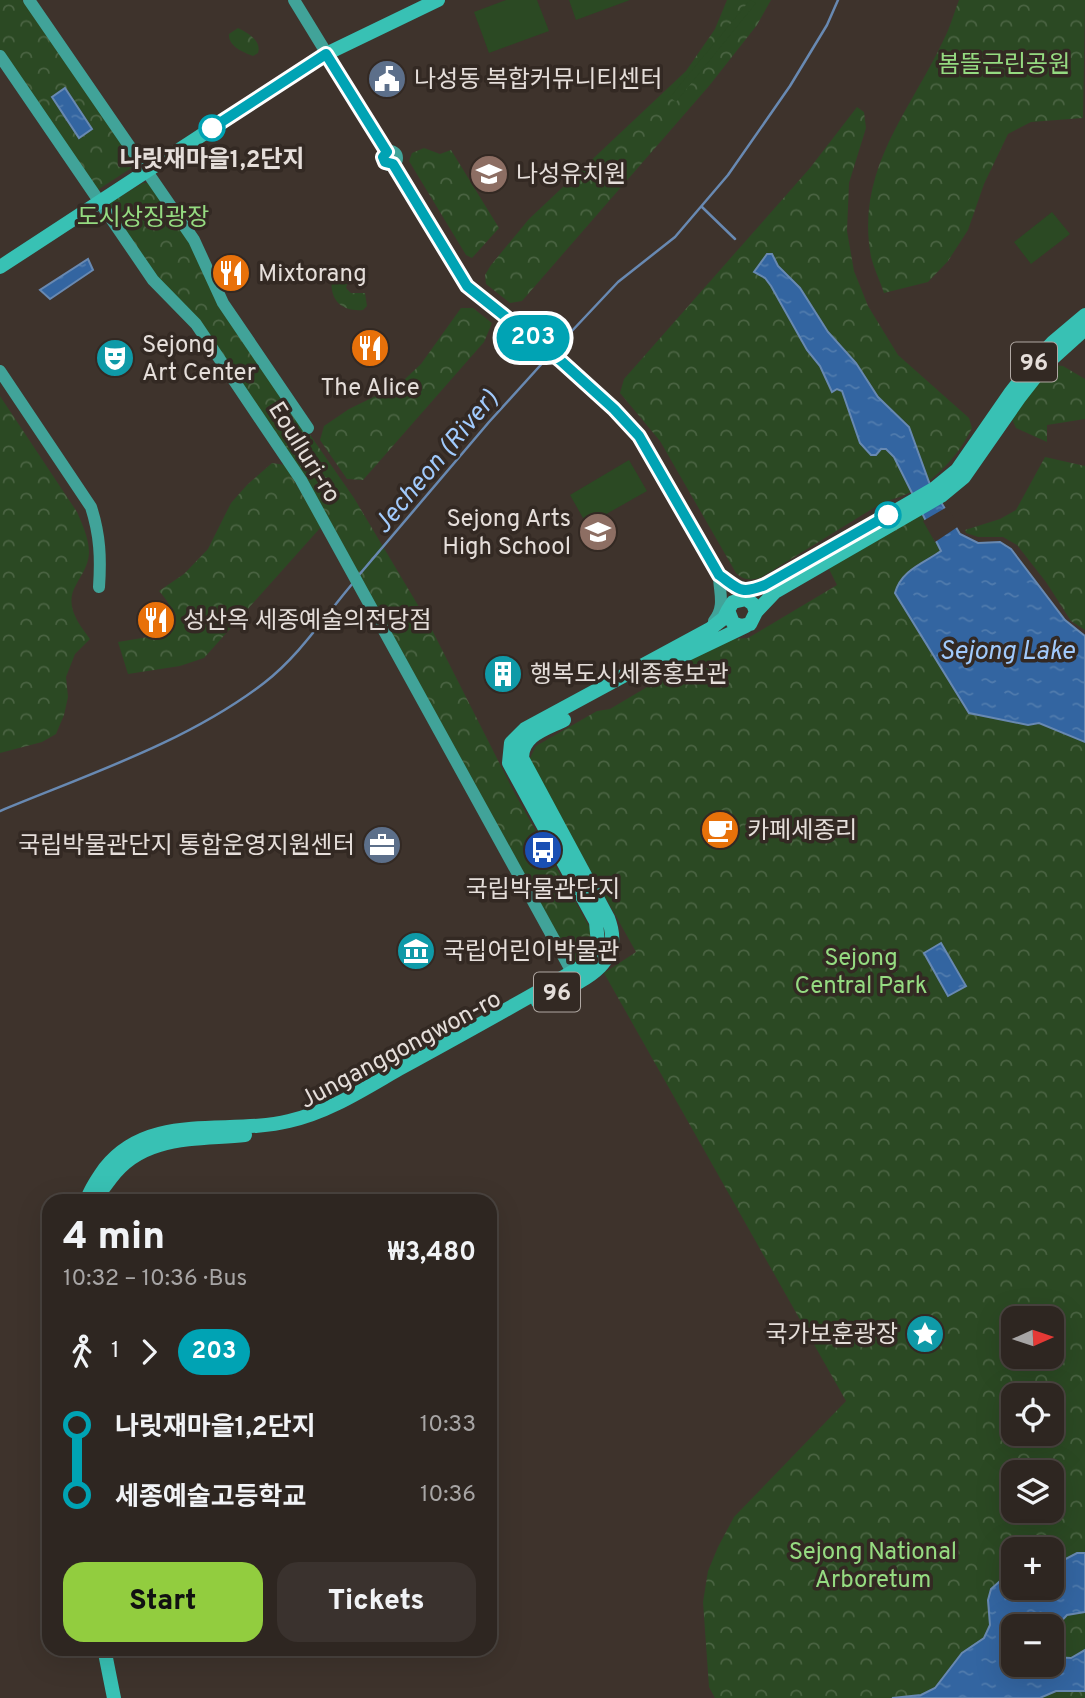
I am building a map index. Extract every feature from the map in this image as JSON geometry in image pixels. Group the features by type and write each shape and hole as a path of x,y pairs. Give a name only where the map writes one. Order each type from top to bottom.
{"main road":[{"path":"0,267 326,54 438,0"},
{"name":"96","path":"729,609 733,602 745,599 781,580 806,563 964,477 997,421 1011,391 1052,342 1085,314"},
{"name":"96","path":"997,421 1044,366 1085,329"},
{"name":"96","path":"742,626 753,621 756,612 775,592 911,507"},
{"path":"745,599 753,604 756,612"},
{"path":"729,609 730,619 742,626"},
{"name":"Junganggongwon-ro","path":"128,1153 150,1135 173,1130 282,1123 314,1115 459,1037 589,962 598,944 596,922 509,763 511,743 524,729 717,625 729,609"},
{"name":"Junganggongwon-ro","path":"128,1153 172,1141 295,1129 316,1123 602,967 611,950 612,929 526,769 522,749 531,737 666,663 671,657 717,633 742,626"},
{"name":"96","path":"90,1194 99,1177 128,1153"},
{"name":"96","path":"101,1194 128,1153"},
{"path":"96,1656 104,1698"},
{"path":"106,1656 114,1698"}],"street":[{"name":"Eoulluri-ro","path":"29,0 194,240 223,303 308,428"},
{"path":"294,0 387,152 384,160 386,164 393,164 467,286 542,345 614,409 639,436 721,580 729,609"},
{"name":"Eoulluri-ro","path":"0,56 153,280 196,324 293,469 399,654 572,972"},
{"path":"0,371 91,507 99,530 102,556 99,587"},
{"path":"721,580 742,591 750,591 806,563"},
{"path":"721,580 745,599"},
{"path":"705,630 721,611 721,580"}],"green space":[{"name":"도시상징광장","path":"0,0 22,0 136,165 96,191 0,51"},
{"path":"506,0 537,0 549,31 489,53 474,12"},
{"path":"569,0 630,0 576,20"},
{"path":"727,0 771,0 757,25 709,86 522,301 510,303 486,284 485,275 491,265 529,219 686,71 715,29"},
{"path":"750,0 756,3 676,102 670,97"},
{"name":"봄뜰근린공원","path":"959,0 1085,0 1083,118 1031,122 1008,134 984,184 968,230 948,261 928,282 884,293 871,257 868,226 878,169 888,143 945,36"},
{"path":"238,28 256,41 258,53 253,56 231,42 229,34"},
{"path":"857,107 864,112 866,128 849,183 847,231 854,271 868,306 898,355 969,418 972,428 957,453 925,484 885,501 760,578 745,579 736,573 660,441 620,393 624,379 810,168"},
{"path":"424,148 440,154 451,150 499,228 472,258 466,255 409,161 412,153"},
{"name":"도시상징광장","path":"143,183 150,183 193,247 224,311 354,498 428,622 514,792 590,928 587,949 575,966 285,451 157,280 111,209 110,203"},
{"path":"1052,212 1070,234 1031,264 1014,242"},
{"path":"341,274 348,281 346,288 351,293 365,293 367,306 363,310 343,307 335,299 332,279"},
{"path":"461,308 473,308 492,323 484,342 363,480 347,479 320,440 324,426 349,409 405,379 421,364"},
{"path":"1053,365 1063,366 1085,379 1085,419 1047,425 1047,442 1016,428 1011,417"},
{"path":"0,396 77,512 84,529 89,548 88,560 71,600 74,614 90,639 75,654 66,677 68,697 56,734 42,742 0,753"},
{"path":"1045,457 1085,466 1085,630 1071,621 1046,582 1017,545 1003,537 978,537 966,533 965,530 1000,519 1016,510"},
{"path":"629,460 647,491 587,525 570,495"},
{"path":"272,463 285,465 321,527 204,658 180,666 128,674 118,642 166,634 173,617 167,601 159,591 184,574 208,549 231,503"},
{"name":"Sejong Central Park","path":"922,515 942,551 915,566 895,593 968,713 1028,725 1039,723 1085,742 1085,1698 715,1698 709,1687 703,1602 708,1571 718,1547 734,1517 846,1401 604,973 636,952 529,760 536,746 597,711 610,709 669,674 677,664 733,639 748,638 837,585 828,567"}],"water":[{"path":"65,88 92,129 79,138 52,97"},
{"name":"Sejong Lake","path":"767,254 772,254 778,266 800,288 828,332 856,363 878,397 909,427 929,482 960,534 978,543 1000,542 1011,549 1065,620 1085,636 1085,742 1039,723 1028,725 969,713 895,593 902,578 941,551 894,457 886,449 871,455 860,443 842,391 837,389 832,392 820,366 807,350 771,286 765,278 754,272"},
{"path":"88,259 93,270 50,299 40,290"},
{"path":"941,943 966,986 948,996 924,953"},
{"path":"1077,1553 1085,1553 1085,1612 1067,1615 1064,1618 1064,1614 1001,1614 1001,1677 1064,1677 1064,1658 1071,1658 1085,1650 1085,1691 1056,1691 1040,1698 892,1698 921,1695 935,1688 962,1653 984,1638 990,1625 988,1600 991,1589 1001,1580 1001,1600 1064,1600 1064,1560"}],"pier":[{"path":"947,507 959,526 935,542 923,521"}],"waterway":[{"name":"Jecheon (River)","path":"554,350 618,282 675,237 728,175 790,86 827,25 838,0"},
{"path":"702,207 735,239"},
{"name":"Jecheon (River)","path":"359,575 547,358"},
{"name":"Jecheon (River)","path":"0,811 170,740 234,704 264,683 289,660 353,583"}],"bus line":[{"name":"203","path":"212,128 326,54 387,152 383,157 385,162 388,165 393,164 467,286 561,361 614,409 639,436 719,575 736,588 750,591 765,585 888,515"}],"place":[{"name":"나성동 복합커뮤니티센터","path":"387,79"},
{"name":"나릿재마을1,2단지","path":"212,128"},
{"name":"나성유치원","path":"489,174"},
{"name":"Mixtorang","path":"231,273"},
{"name":"The Alice","path":"370,348"},
{"name":"Sejong Art Center","path":"115,358"},
{"name":"Sejong Arts High School","path":"598,532"},
{"name":"성산옥 세종예술의전당점","path":"156,620"},
{"name":"행복도시세종홍보관","path":"503,674"},
{"name":"카페세종리","path":"720,830"},
{"name":"국립박물관단지 통합운영지원센터","path":"382,845"},
{"name":"국립박물관단지","path":"543,850"},
{"name":"국립어린이박물관","path":"416,951"},
{"name":"국가보훈광장","path":"925,1334"}],"park label":[{"name":"Sejong National Arboretum","path":"873,1565"}]}
